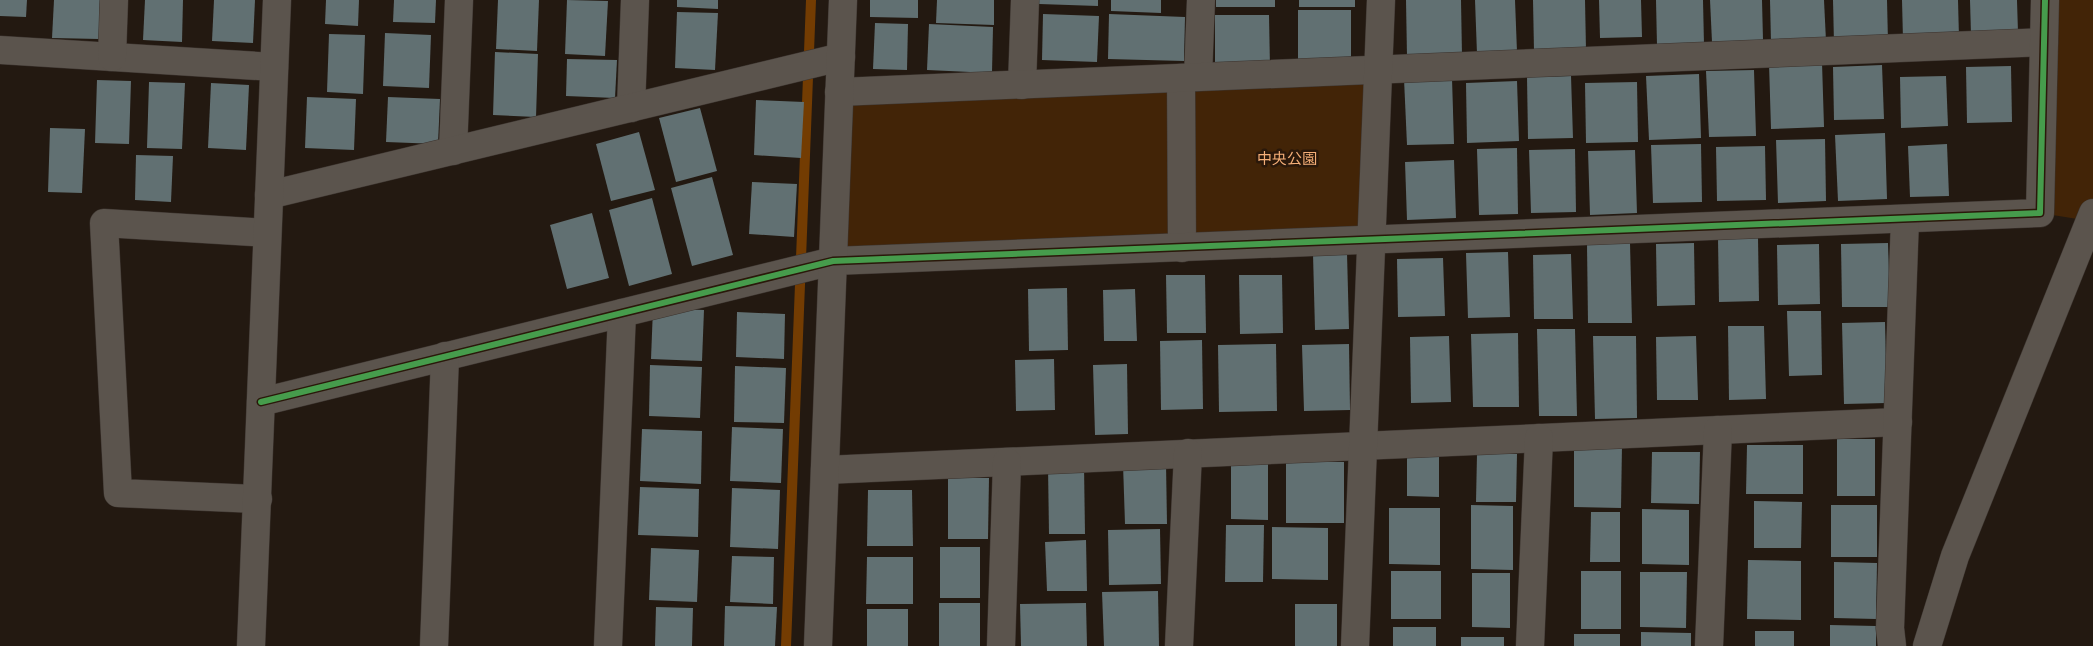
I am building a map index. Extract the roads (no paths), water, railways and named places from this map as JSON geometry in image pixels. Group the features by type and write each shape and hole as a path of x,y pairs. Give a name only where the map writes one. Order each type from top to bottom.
{"street":[{"path":"112,57 114,0"},
{"path":"252,646 277,0"},
{"path":"453,151 459,0"},
{"path":"631,108 635,0"},
{"path":"818,646 843,0"},
{"path":"1022,84 1025,0"},
{"path":"1182,248 1190,78 1201,0"},
{"path":"1355,646 1381,0"},
{"path":"261,402 833,261 2040,213 2045,0"},
{"path":"839,92 2044,42"},
{"path":"0,50 274,67"},
{"path":"269,196 841,57"},
{"path":"1927,646 1955,556 2093,213"},
{"path":"1892,646 1890,628 1906,219"},
{"path":"258,499 118,493 104,223 267,233"},
{"path":"608,646 622,313"},
{"path":"434,646 445,356"},
{"path":"825,470 1898,422"},
{"path":"1709,646 1718,430"},
{"path":"1530,646 1539,438"},
{"path":"1179,646 1188,453"},
{"path":"1001,646 1007,462"}],"waterway":[{"path":"786,646 811,0"}],"park label":[{"name":"中央公園","path":"1287,159"}]}
